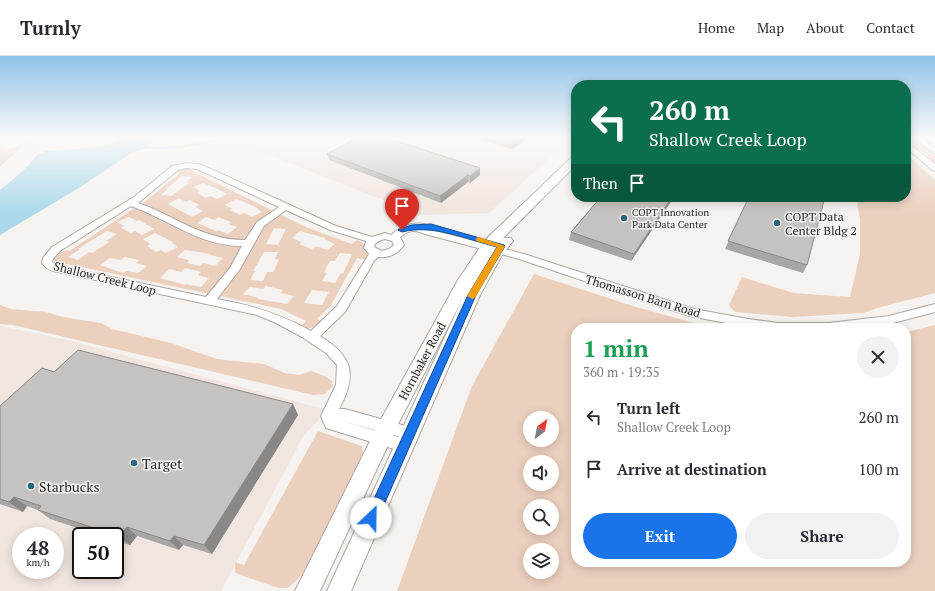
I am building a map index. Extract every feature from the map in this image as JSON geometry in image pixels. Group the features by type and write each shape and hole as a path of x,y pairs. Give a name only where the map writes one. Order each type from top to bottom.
{"main road":[{"name":"Hornbaker Road","path":"307,591 384,433 465,280 571,164"},
{"name":"Hornbaker Road","path":"339,591 406,439 494,247 571,177"}],"street":[{"name":"Shallow Creek Loop","path":"406,439 384,433 334,426 329,422 328,416 343,387 343,365 329,347 312,337 261,312 58,269 51,267 47,263 48,258 56,249 130,204 170,171 180,166 193,165 333,228 372,240 384,236 393,238 406,228 418,227 428,232 494,247"},
{"path":"130,204 139,206 160,215 178,226 204,237 229,243 248,243"},
{"path":"209,301 235,269 248,243 260,224 285,207"},
{"path":"372,240 369,248 376,253 388,254 396,250 399,244 396,239 393,238"},
{"name":"Thomasson Barn Road","path":"494,247 653,301 693,313 748,323"},
{"path":"312,337 341,309 370,259 376,253"},
{"name":"Thomasson Barn Road","path":"862,323 889,320 935,308"}],"shaded area":[{"path":"289,163 544,163 489,213 421,215"},
{"path":"911,163 916,163 935,180 935,293 877,308 864,313 792,317 735,312 729,305 742,277 793,293 850,297 860,254 860,219 857,202 911,202"},
{"path":"185,167 195,169 192,171 308,228 352,244 357,240 363,243 368,254 365,260 357,258 331,305 317,319 322,322 317,326 307,328 301,326 306,321 281,309 67,264 61,267 54,263 54,260 58,254 63,251 69,251 147,200 180,173 175,172","holes":["182,176 192,177 186,182 189,183 171,196 161,195","203,183 227,194 217,199 210,196 206,198 197,193 200,191 193,187","179,198 186,202 190,200 199,205 196,207 203,211 192,217 168,204","236,199 254,206 262,212 252,217 244,213 240,215 230,210 233,209 225,205","129,217 137,221 139,220 154,229 142,235 135,231 131,233 121,228 124,226 117,222","206,217 215,220 219,217 231,222 228,224 237,227 228,234 218,230 216,231 197,223","274,228 286,229 278,245 266,244","107,231 117,234 106,241 109,242 92,253 89,252 78,260 68,257","300,231 325,238 324,239 335,244 327,250 316,246 312,249 299,244 302,242 292,238","155,233 173,242 172,243 178,247 166,253 160,250 156,252 147,246 150,244 143,239","185,250 211,254 210,255 223,258 215,266 203,263 200,266 187,263 189,260 177,257","264,252 278,252 275,259 279,260 273,272 267,272 263,281 250,280 255,271 253,271","340,253 352,254 343,274 341,273 335,283 322,281 327,273 324,272 330,261 335,261","125,257 139,260 136,263 147,266 138,273 126,271 123,273 100,265 110,258 121,260","185,268 201,272 198,275 209,278 201,287 185,285 160,278 169,269 181,272","266,286 283,290 281,293 294,296 287,304 258,299 259,298 243,294 250,287 263,289","312,290 329,292 322,305 304,303"]},
{"path":"534,274 636,307 694,323 571,323 571,567 911,567 911,331 935,325 935,591 397,591 472,386"},
{"path":"0,305 11,309 46,312 63,317 101,323 112,329 171,343 217,359 264,364 285,373 299,375 311,371 325,376 332,381 333,386 325,394 313,395 13,325 0,324"},
{"name":"Target","path":"0,326 67,340 328,410 304,435 221,591 0,591"},
{"path":"318,431 362,446 363,457 302,575 288,588 279,588 240,575 235,572 235,562 244,565"}],"water":[{"path":"30,163 116,163 82,186 0,235 0,190 23,171"}],"building":[{"path":"351,163 464,163 480,168 440,196"},
{"name":"COPT Innovation Park Data Center","path":"597,202 669,202 634,254 571,232"},
{"name":"COPT Data Center Bldg 2","path":"747,202 824,202 807,265 728,241"},
{"name":"Target","path":"78,350 293,404 204,545 174,536 170,541 127,527 124,530 124,527 91,527 38,510 41,506 14,497 9,502 0,499 0,406 42,368 54,372"}],"slow traffic":[{"path":"472,296 501,246 479,240"}],"place":[{"name":"COPT Innovation Park Data Center","path":"624,218"},
{"name":"COPT Data Center Bldg 2","path":"777,223"},
{"name":"Target","path":"134,463"},
{"name":"Starbucks","path":"31,486"}],"route":[{"path":"371,518 472,295 501,246 431,227 411,227 402,230"}]}
